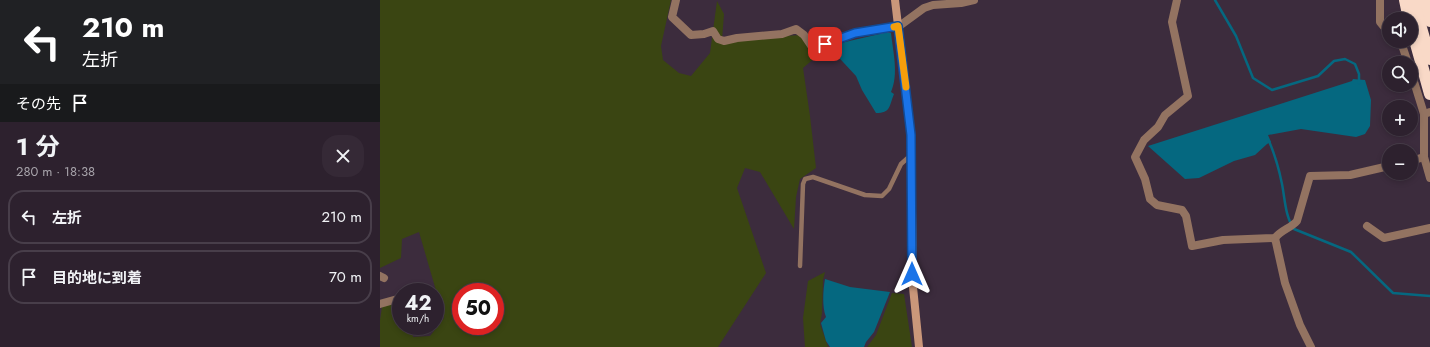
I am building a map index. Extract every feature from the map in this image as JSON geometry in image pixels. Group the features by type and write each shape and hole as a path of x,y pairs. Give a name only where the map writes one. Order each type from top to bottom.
{"highway":[{"path":"1405,0 1408,12"},
{"path":"1413,0 1430,59"},
{"path":"1424,0 1430,21"},
{"path":"1416,48 1430,94"}],"main road":[{"path":"895,0 912,154 912,287 919,347"}],"street":[{"path":"676,0 672,17 691,35 704,34 713,31 718,39 724,41 737,38 782,34 796,29 804,35 812,47 819,49 825,44 855,33 898,26 924,4 933,5 961,3 974,0"},
{"path":"1177,0 1172,22 1188,96 1165,115 1158,127 1144,140 1135,158 1144,179 1150,199 1157,205 1182,210 1186,216 1192,246 1223,240 1275,238 1279,233 1297,221 1310,176 1350,175 1382,168"},
{"path":"1380,0 1380,22 1382,25"},
{"path":"1418,29 1430,28"},
{"path":"1418,90 1427,113 1424,157 1430,178"},
{"path":"1418,159 1424,157"},
{"path":"1367,226 1384,238 1430,228"},
{"path":"1275,238 1285,283 1300,324 1311,347"},
{"path":"380,304 392,301"}],"lane":[{"path":"800,266 803,184 805,179 813,177 865,195 882,196 888,189 901,164 912,154"}],"green space":[{"path":"380,0 671,0 661,46 663,60 679,73 691,76 710,53 717,1 724,14 722,40 801,35 816,57 803,68 816,168 800,179 796,197 794,229 760,172 745,168 737,188 766,273 718,347 380,347 380,320 382,307 392,303 392,335 413,335 413,337 444,335 444,283 434,283 419,232 402,239 401,258 380,268"},
{"path":"825,272 823,280 822,313 820,324 828,347 805,347 803,318 808,281"},
{"path":"892,293 904,294 912,347 867,347 876,335"}],"water":[{"path":"884,33 891,33 895,78 891,92 894,94 889,108 884,112 876,113 862,90 856,76 830,48 845,42"},
{"path":"1353,79 1365,80 1371,100 1370,126 1365,134 1356,137 1301,129 1268,135 1271,142 1255,155 1234,161 1199,178 1185,179 1148,146 1352,81"},
{"path":"825,279 850,287 890,292 874,332 864,347 830,347 826,341 821,323 826,317 823,298"}],"waterway":[{"path":"1215,0 1236,36 1253,78 1272,90 1318,76 1334,61 1345,59 1355,64 1359,74 1359,83"},
{"path":"1269,141 1280,173 1287,213 1294,229 1351,252 1393,293 1430,296"}],"slow traffic":[{"path":"894,27 898,26 906,87"}],"route":[{"path":"825,44 855,33 898,26 911,135 913,181 912,274"}]}
